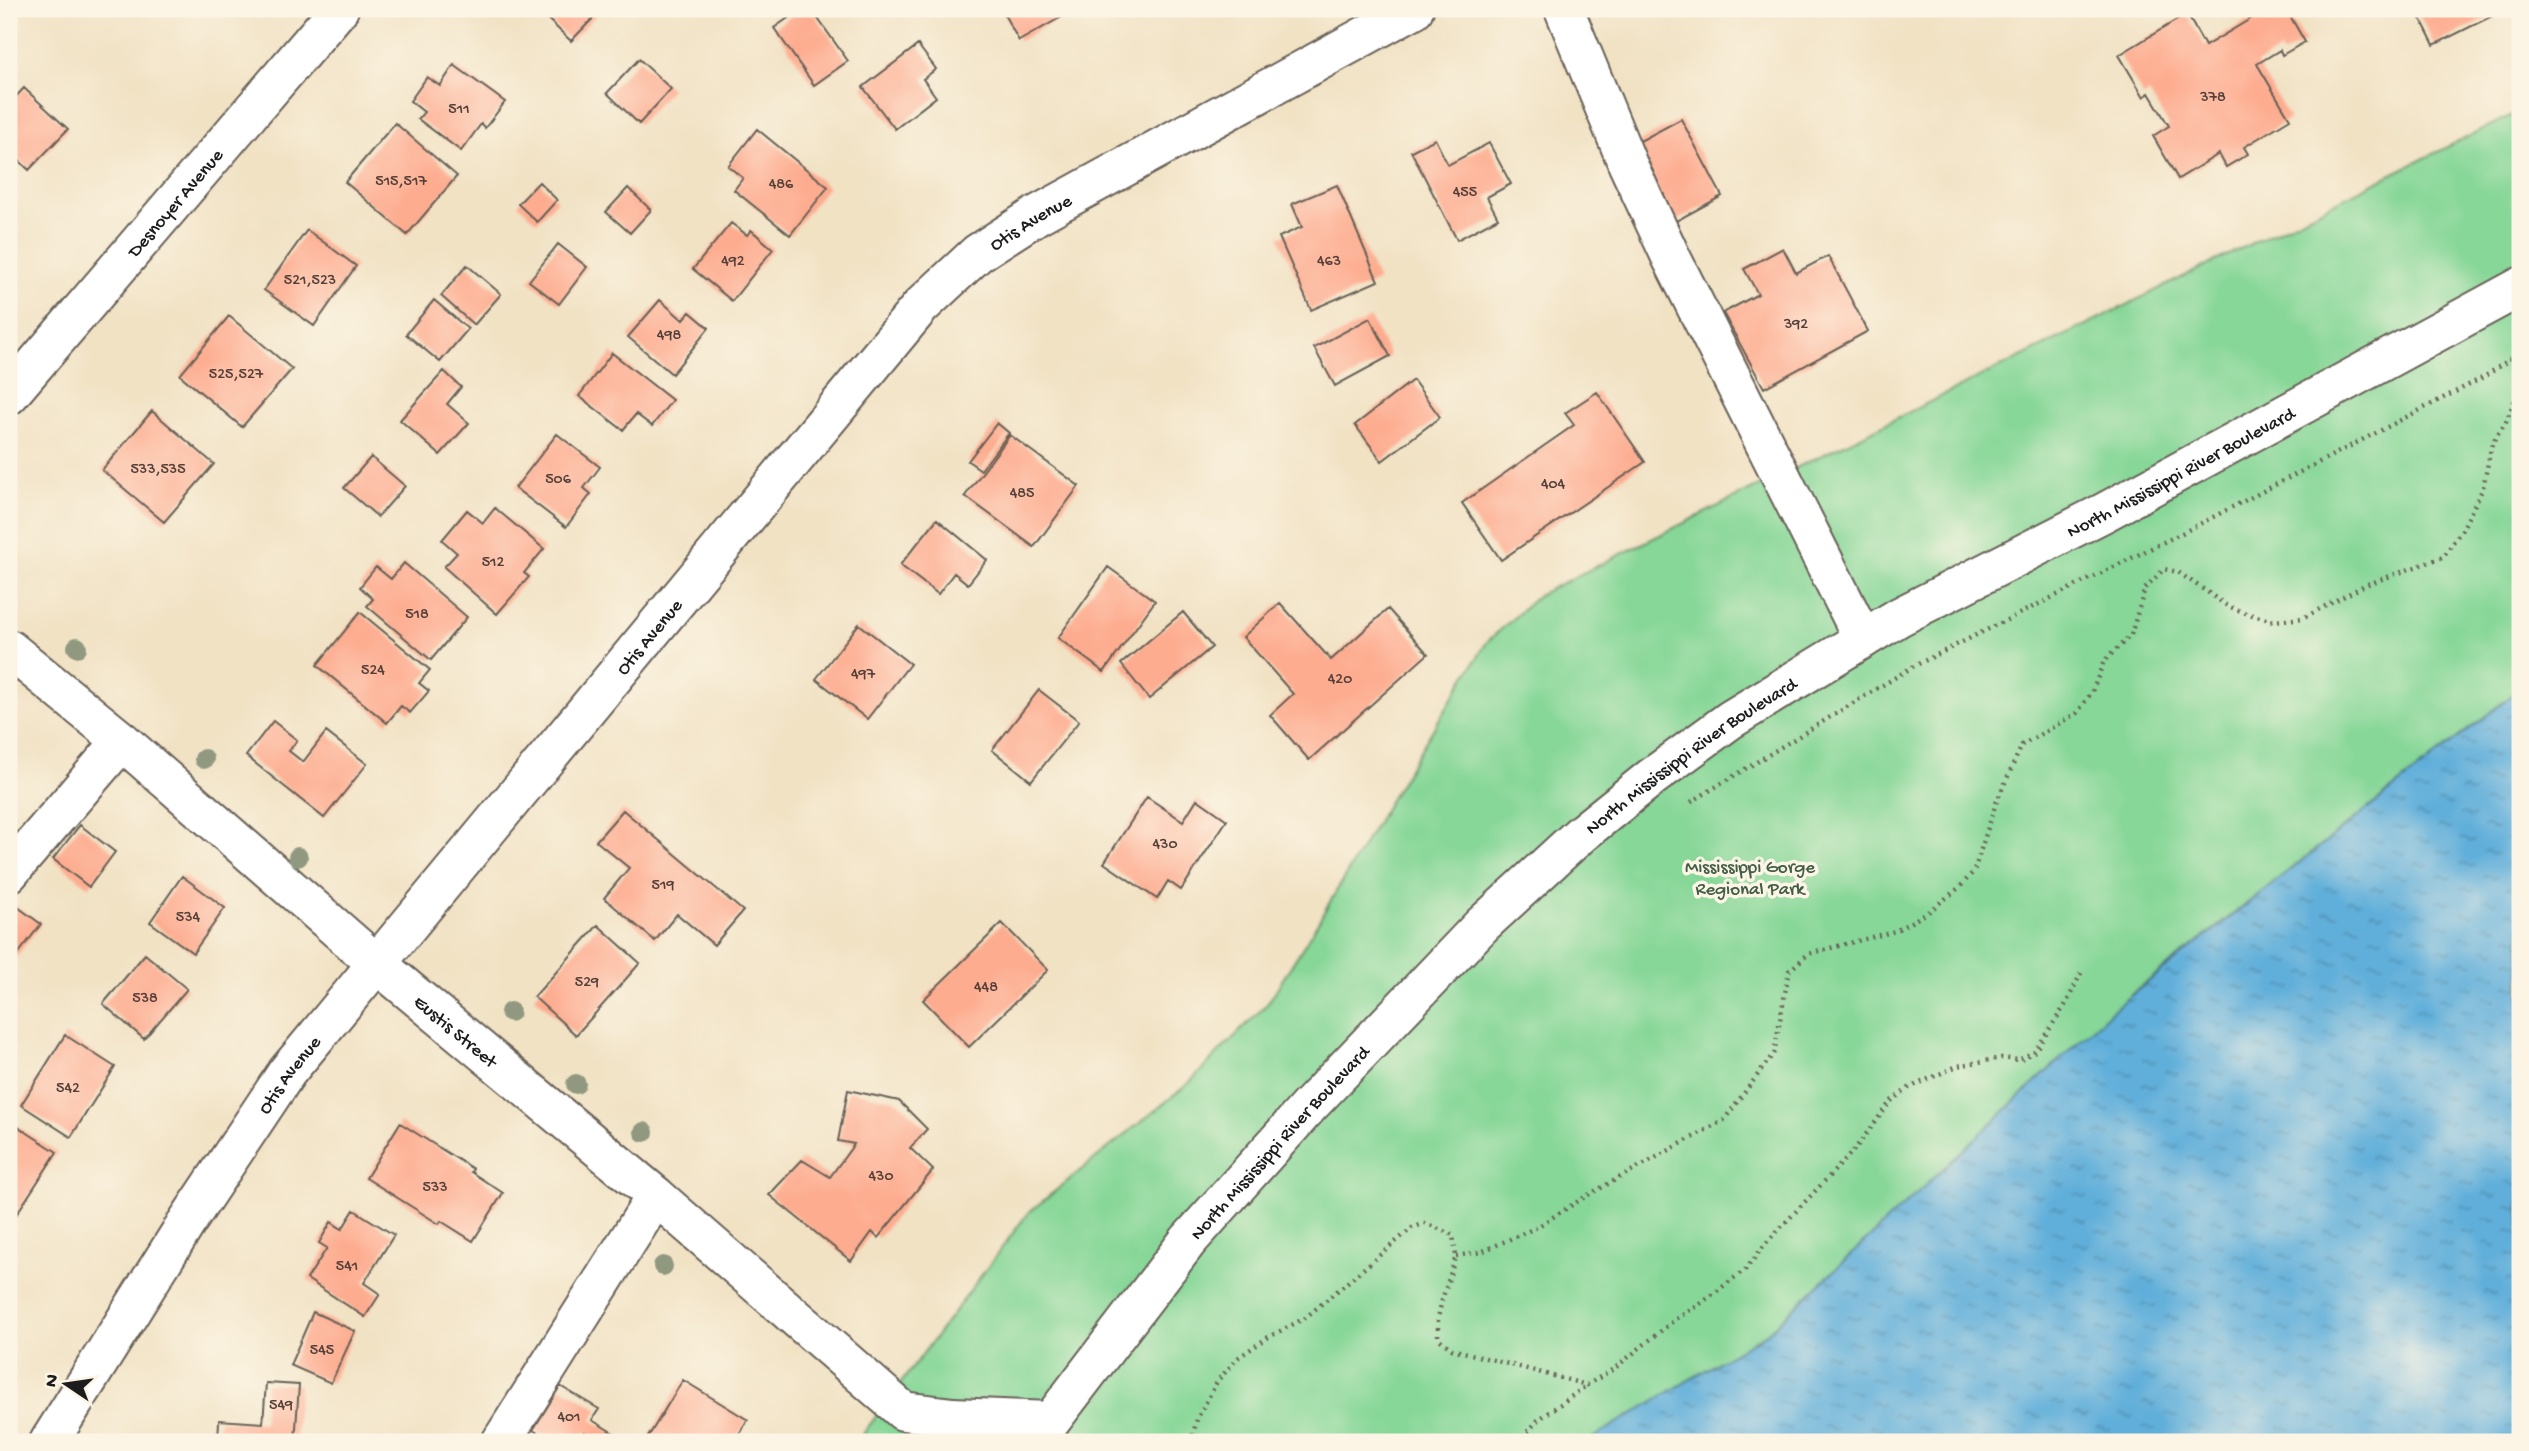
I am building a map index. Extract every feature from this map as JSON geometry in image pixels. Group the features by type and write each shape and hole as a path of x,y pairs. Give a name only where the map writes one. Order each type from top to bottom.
{"street":[{"name":"Desnoyer Avenue","path":"9,395 340,9"},
{"name":"Otis Avenue","path":"49,1442 187,1222 287,1072 930,297 978,253 1037,215 1414,9"},
{"path":"1564,9 1628,165 1671,257 1863,639"},
{"name":"North Mississippi River Boulevard","path":"1042,1432 1188,1241 1309,1105 1482,925 1581,834 1652,777 1730,720 1899,617 2105,512 2520,287"},
{"name":"Eustis Street","path":"9,649 122,741 376,963 656,1196 904,1427 953,1417 1042,1432"},
{"path":"9,873 122,741"},
{"path":"502,1442 656,1196"}],"path":[{"path":"1681,810 1914,666 2232,508 2484,377 2520,352"},
{"path":"1456,1256 1481,1252 1538,1227 1588,1195 1724,1120 1774,1053 1789,971 1808,954 1895,931 1927,913 1960,887 1974,872 1996,803 2022,745 2077,713 2092,692 2104,661 2131,635 2145,588 2164,569 2178,572 2226,605 2274,621 2303,618 2365,585 2443,557 2463,528 2483,488 2492,443 2505,424 2518,392 2520,371"},
{"path":"1518,1442 1538,1420 1615,1368 1677,1318 1746,1269 1855,1149 1891,1101 1900,1094 1957,1066 2001,1058 2019,1060 2035,1051 2066,1004 2083,970"},
{"path":"1191,1442 1197,1419 1218,1380 1240,1357 1267,1338 1305,1318 1412,1228 1425,1223 1453,1235 1456,1256 1438,1318 1437,1338 1452,1349 1587,1385"}],"green space":[{"name":"Mississippi Gorge Regional Park","path":"2520,111 2520,689 2133,993 1767,1333 1586,1442 857,1442 1028,1213 1188,1084 1268,1003 1487,642 1540,594"}],"water":[{"path":"2520,689 2520,1442 1586,1442 1767,1333 2115,1008"}],"building":[{"path":"537,9 602,9 571,41"},
{"path":"801,9 811,9 848,61 814,85 774,28"},
{"path":"1001,9 1070,9 1072,11 1019,41"},
{"path":"2253,9 2286,9 2305,42 2282,55 2280,50 2257,64 2290,119 2244,147 2248,154 2226,167 2219,154 2178,179 2153,136 2169,126 2149,93 2144,97 2119,55 2187,14 2205,46 2257,15"},
{"path":"2416,9 2506,9 2434,45"},
{"path":"918,45 936,69 923,79 936,97 895,129 863,87"},
{"path":"639,59 671,89 639,124 607,93"},
{"path":"454,65 505,102 485,128 481,124 461,151 418,119 424,112 410,101 427,77 440,86"},
{"path":"24,88 68,129 29,170 9,151 9,104"},
{"path":"1681,119 1722,196 1667,226 1625,149"},
{"path":"395,123 457,176 407,235 345,182"},
{"path":"757,129 828,187 790,235 734,190 743,178 728,166"},
{"path":"1435,139 1448,165 1489,143 1511,184 1487,197 1498,218 1457,240 1411,151"},
{"path":"539,182 557,200 537,222 518,204"},
{"path":"1337,185 1378,281 1311,310 1279,237 1302,227 1292,204"},
{"path":"628,188 651,210 630,233 606,212"},
{"path":"731,223 747,235 751,230 773,249 732,301 693,269"},
{"path":"307,230 356,266 314,326 264,290"},
{"path":"558,244 587,267 559,304 529,281"},
{"path":"1783,248 1796,273 1828,256 1868,331 1764,388 1723,313 1758,294 1744,269"},
{"path":"467,265 501,294 474,325 441,296"},
{"path":"434,300 468,329 440,362 406,334"},
{"path":"660,300 683,320 690,312 709,328 672,374 628,337"},
{"path":"229,316 292,369 242,427 180,375"},
{"path":"1370,318 1390,356 1335,386 1314,348"},
{"path":"612,353 672,400 652,426 636,414 623,430 579,396"},
{"path":"444,371 461,387 447,404 469,423 440,455 400,420"},
{"path":"1413,380 1440,417 1382,461 1355,425"},
{"path":"1597,392 1645,462 1501,560 1462,503 1574,425 1565,413"},
{"path":"152,411 214,464 164,522 102,470"},
{"path":"997,423 1009,433 981,470 968,461"},
{"path":"557,434 600,467 584,488 591,494 566,527 515,488"},
{"path":"1010,435 1079,486 1034,547 965,496"},
{"path":"371,457 405,486 378,517 344,488"},
{"path":"495,508 544,549 524,573 529,577 497,614 444,567 457,553 442,540 467,510 483,523"},
{"path":"937,519 987,560 968,584 954,573 938,594 900,565"},
{"path":"404,563 467,617 431,660 367,606 373,599 360,587 376,567 391,579"},
{"path":"1108,567 1155,601 1104,672 1058,638"},
{"path":"1280,603 1331,660 1388,609 1428,654 1309,760 1270,715 1293,694 1243,637"},
{"path":"360,612 430,670 419,683 429,691 410,713 401,706 387,723 317,665"},
{"path":"1183,612 1212,647 1149,699 1121,664"},
{"path":"859,624 910,664 867,719 816,679"},
{"path":"1039,690 1079,721 1031,781 992,750"},
{"path":"273,721 297,740 289,751 303,762 326,732 367,764 324,818 246,756"},
{"path":"1147,797 1183,821 1197,799 1227,820 1181,890 1168,881 1157,899 1104,863"},
{"path":"623,810 743,911 714,945 677,914 655,941 604,898 629,868 596,841"},
{"path":"80,825 115,852 89,887 53,859"},
{"path":"182,876 225,908 193,953 150,922"},
{"path":"11,902 41,924 12,962 9,959"},
{"path":"1002,923 1048,970 969,1047 923,1000"},
{"path":"598,925 640,963 576,1035 534,997"},
{"path":"145,954 187,989 144,1039 103,1004"},
{"path":"65,1035 115,1067 71,1137 21,1105"},
{"path":"848,1090 899,1101 927,1129 910,1148 933,1170 878,1238 872,1232 851,1261 769,1195 802,1160 830,1177 854,1144 838,1141"},
{"path":"9,1121 57,1152 14,1218 9,1214"},
{"path":"400,1123 473,1169 471,1172 503,1193 473,1241 441,1221 439,1224 366,1178"},
{"path":"354,1210 394,1235 364,1283 380,1294 365,1317 307,1279 327,1248 319,1243 331,1222 342,1229"},
{"path":"313,1312 355,1331 331,1383 290,1365"},
{"path":"683,1380 748,1420 734,1442 645,1442"},
{"path":"266,1383 299,1385 295,1442 218,1442 219,1420 263,1423"},
{"path":"560,1386 599,1409 592,1420 628,1442 602,1442 584,1432 578,1442 553,1442 533,1430"}]}
